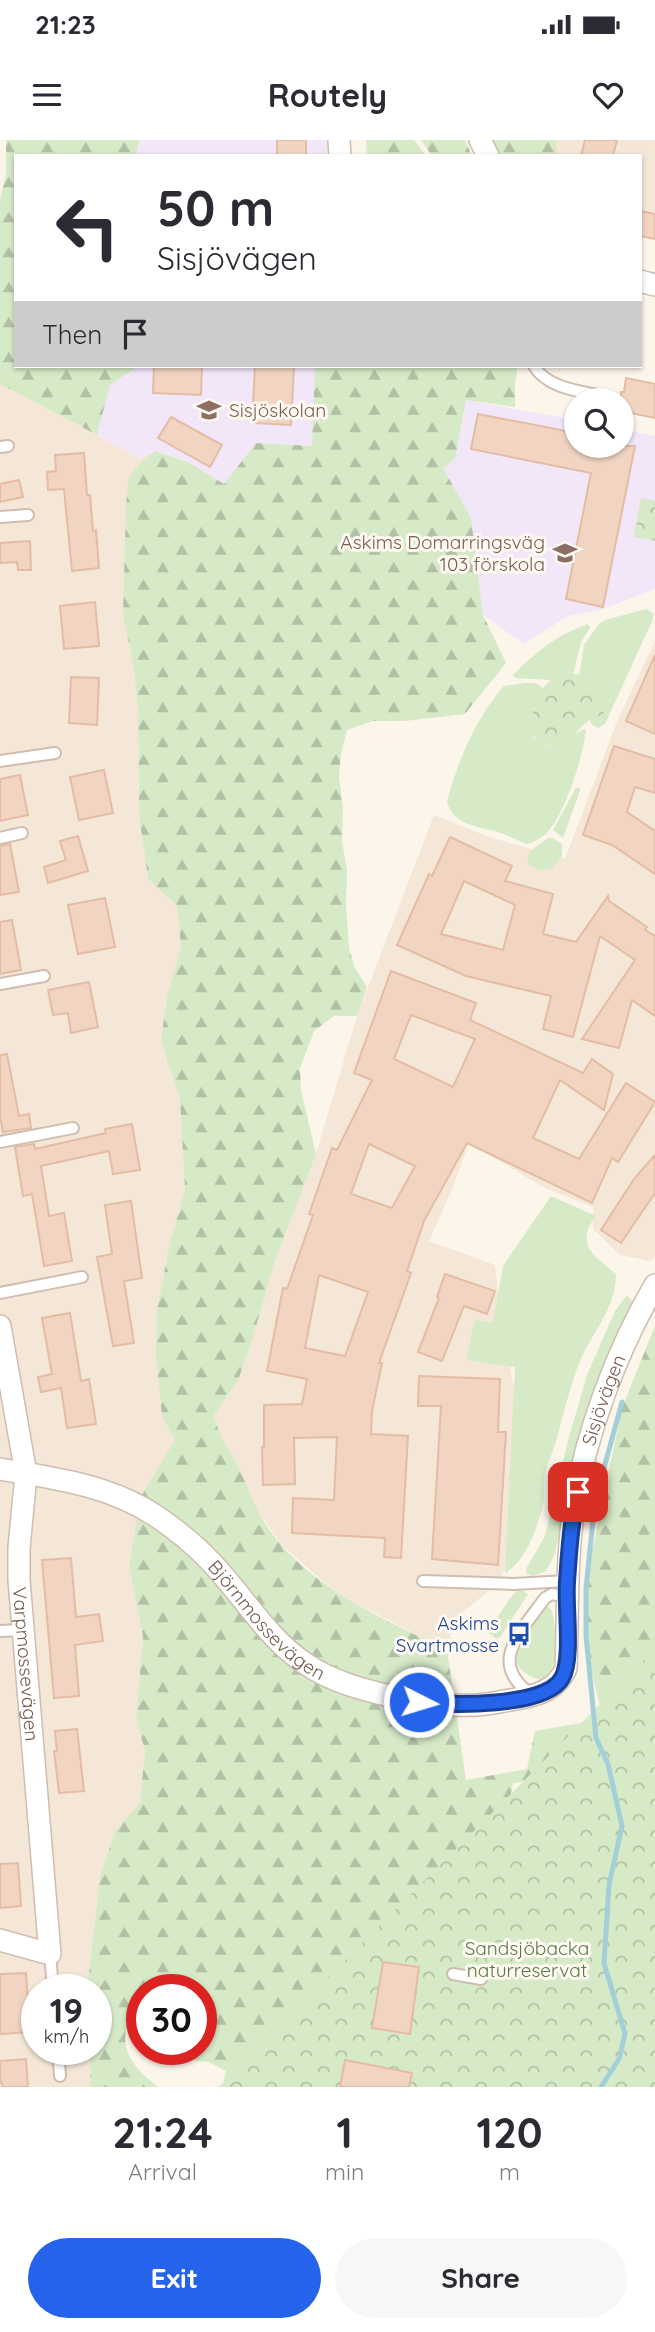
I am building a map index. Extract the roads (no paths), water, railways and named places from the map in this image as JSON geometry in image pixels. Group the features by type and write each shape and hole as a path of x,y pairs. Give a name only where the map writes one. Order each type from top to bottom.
{"street":[{"name":"Sisjövägen","path":"554,1687 566,1668 567,1589 574,1507 589,1445 604,1396 655,1285"},
{"name":"Varpmossevägen","path":"0,1325 26,1474 19,1549 22,1630 50,1954"},
{"name":"Björnmossevägen","path":"0,1469 83,1484 154,1514 183,1535 212,1563 283,1645 306,1664 336,1680 370,1692 419,1702 455,1705 493,1703 532,1695 554,1687"},
{"path":"0,1940 50,1954"}],"lane":[{"path":"536,368 545,379 568,388"},
{"path":"0,517 28,515"},
{"path":"0,761 55,753"},
{"path":"0,838 22,833"},
{"path":"0,984 44,976"},
{"path":"0,1142 73,1128"},
{"path":"0,1293 82,1277"},
{"path":"423,1581 567,1589"},
{"path":"532,1695 517,1685 510,1674 509,1652 545,1598 567,1589"},
{"path":"0,1631 22,1630"},
{"path":"50,1954 52,1974"},
{"path":"453,1973 481,1979"},
{"path":"59,2065 60,2076"}],"waterway":[{"path":"601,2087 619,2059 625,2034 604,1963 609,1885 622,1826 608,1764 596,1738 586,1636 586,1588 595,1501 622,1402"}],"place":[{"name":"Sisjöskolan","path":"209,410"},
{"name":"Askims Domarringsväg 103 förskola","path":"565,553"},
{"name":"Askims Svartmosse","path":"519,1634"}],"park label":[{"name":"Sandsjöbacka naturreservat","path":"527,1959"}]}
